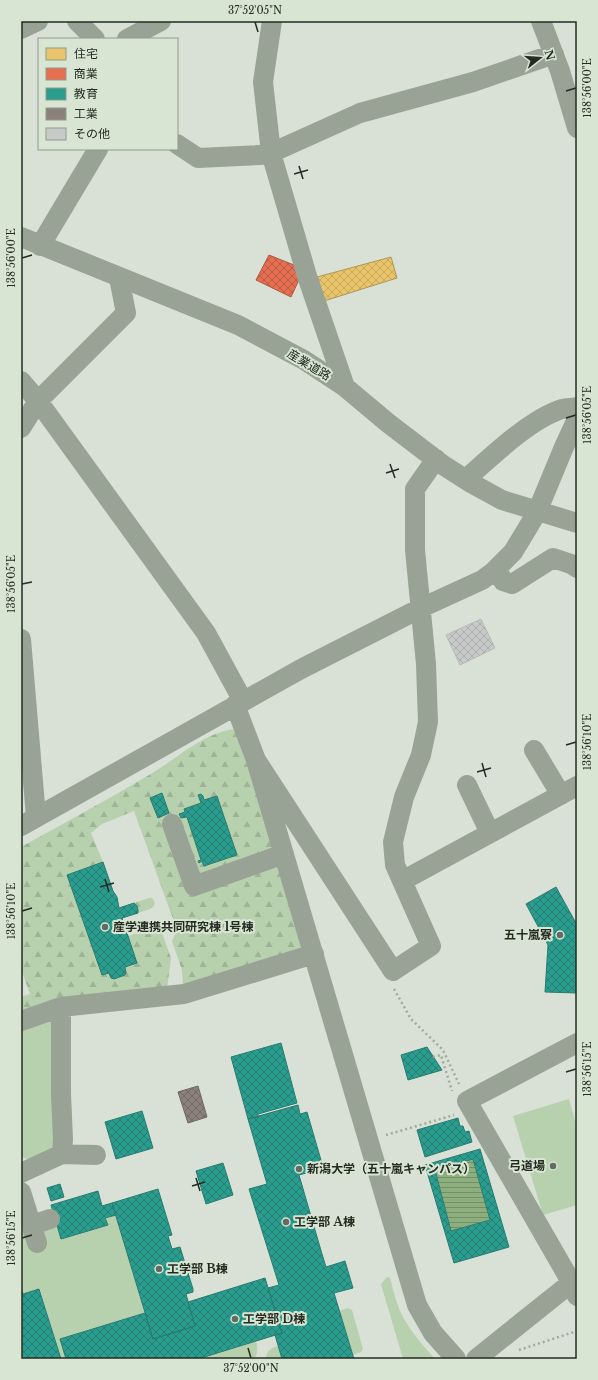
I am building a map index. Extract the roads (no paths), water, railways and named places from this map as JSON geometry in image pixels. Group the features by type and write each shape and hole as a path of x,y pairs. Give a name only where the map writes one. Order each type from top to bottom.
{"street":[{"path":"21,29 38,21"},
{"path":"77,21 94,38"},
{"path":"128,38 161,21"},
{"path":"272,21 263,82 271,153 307,276 345,387"},
{"path":"541,21 554,54 577,128"},
{"path":"178,145 198,158 260,155 271,153 360,113 473,82 554,54"},
{"path":"40,246 97,150"},
{"name":"産業道路","path":"21,237 40,246 238,325 304,360 345,387 388,424 466,479 502,500 537,512 577,523"},
{"path":"21,428 38,401 126,313 119,278"},
{"path":"21,381 38,401 206,633 239,703 417,1305 433,1333 456,1359"},
{"path":"466,479 509,442 543,417 562,409 577,407"},
{"path":"21,639 29,821 301,669 421,608 482,580 497,569 513,552 537,512 577,420"},
{"path":"256,760 393,971 431,946 395,865 393,842 404,797 421,755 428,722 426,664 415,550 415,489 436,459"},
{"path":"497,569 503,581 512,584 553,558 571,564 577,568"},
{"path":"402,881 569,791 534,750"},
{"path":"467,785 490,834"},
{"path":"172,824 194,886 284,854"},
{"path":"21,1021 61,1007 184,994 314,954"},
{"path":"61,1007 62,1154"},
{"path":"476,1359 574,1289 467,1101 577,1043"},
{"path":"21,1173 62,1154 96,1154"},
{"path":"21,1192 34,1226"}],"place":[{"name":"産学連携共同研究棟 1号棟","path":"105,927"},
{"name":"五十嵐寮","path":"560,935"},
{"name":"弓道場","path":"553,1166"},
{"name":"新潟大学（五十嵐キャンパス）","path":"299,1169"},
{"name":"工学部 A棟","path":"286,1222"},
{"name":"工学部 B棟","path":"159,1269"},
{"name":"工学部 D棟","path":"235,1319"}]}
